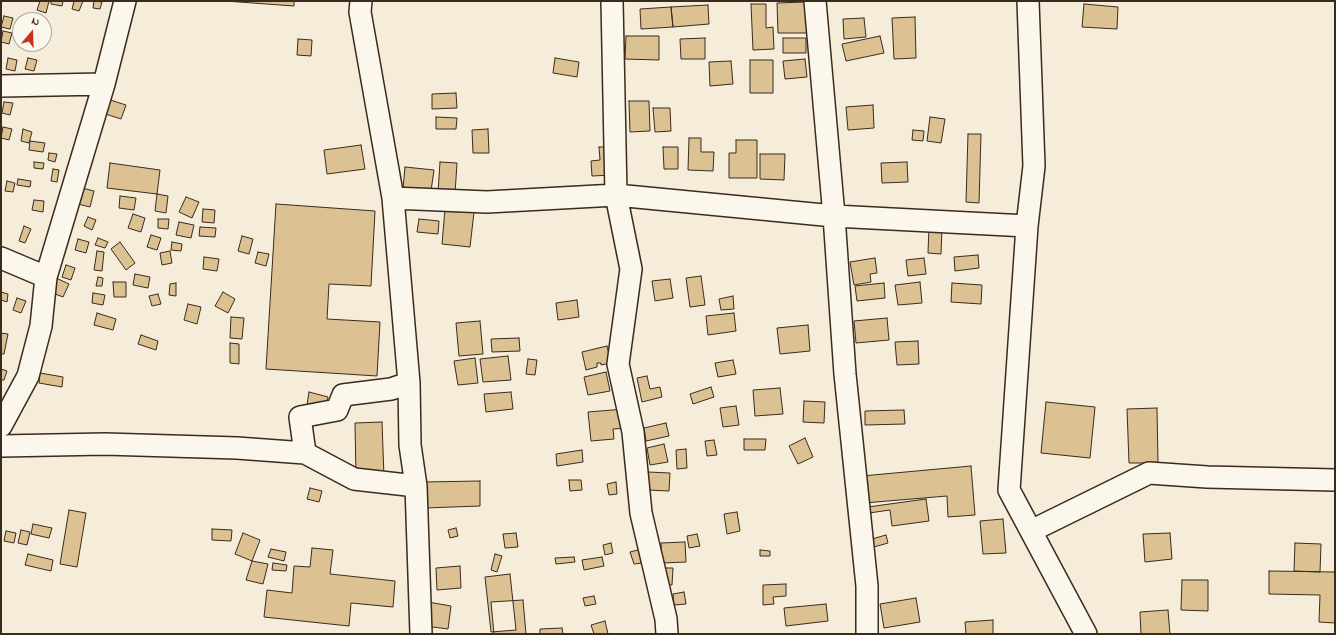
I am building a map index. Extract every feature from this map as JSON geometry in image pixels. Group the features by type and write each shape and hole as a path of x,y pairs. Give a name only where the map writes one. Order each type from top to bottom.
{"street":[{"path":"1,426 28,376 41,326 46,276 104,84 125,1"},
{"path":"361,1 360,12 393,198 409,384 410,445 416,486 421,634"},
{"path":"612,1 616,195 631,269 618,364 633,432 641,513 666,619 667,634"},
{"path":"815,1 834,216 845,374 867,586 867,634"},
{"path":"1028,1 1034,166 1027,226 1009,490 1086,634"},
{"path":"1,86 104,84"},
{"path":"393,198 487,202 616,195 834,216 1027,226"},
{"path":"1,258 46,276"},
{"path":"305,453 300,417 337,410 343,395 391,389 409,384"},
{"path":"1,446 105,444 237,448 305,453 354,479 416,486"},
{"path":"1031,531 1149,473 1207,477 1335,480"}],"building":[{"path":"40,1 49,1 46,12 37,10"},
{"path":"51,1 63,1 62,6 51,4"},
{"path":"74,1 83,1 79,11 72,9"},
{"path":"94,1 102,2 100,9 93,8"},
{"path":"225,1 294,1 294,6"},
{"path":"806,2 807,33 778,33 777,3"},
{"path":"751,4 766,4 766,28 773,27 774,49 753,50"},
{"path":"1084,4 1118,7 1117,29 1082,27"},
{"path":"708,5 709,24 673,27 671,7"},
{"path":"671,7 673,27 641,29 640,9"},
{"path":"4,16 12,18 10,29 1,27"},
{"path":"915,17 916,58 894,59 892,18"},
{"path":"864,18 866,37 844,39 843,19"},
{"path":"3,31 12,33 9,44 1,42"},
{"path":"626,36 659,36 659,60 625,59"},
{"path":"880,36 884,53 846,61 842,44"},
{"path":"705,38 705,59 681,59 680,39"},
{"path":"783,38 806,38 806,53 783,53"},
{"path":"298,39 312,40 311,56 297,55"},
{"path":"8,58 17,60 15,71 6,69"},
{"path":"28,58 37,60 34,71 25,69"},
{"path":"555,58 579,62 577,77 553,73"},
{"path":"805,59 807,77 785,79 783,61"},
{"path":"750,60 773,60 773,93 750,93"},
{"path":"731,61 733,84 710,86 709,62"},
{"path":"456,93 457,108 432,109 432,94"},
{"path":"104,98 126,105 121,119 99,112"},
{"path":"629,101 649,101 650,131 630,132"},
{"path":"4,102 13,103 10,115 2,113"},
{"path":"873,105 874,128 848,130 846,107"},
{"path":"653,108 670,108 671,131 655,132"},
{"path":"436,117 457,118 456,129 436,129"},
{"path":"930,117 945,119 941,143 927,141"},
{"path":"3,127 12,129 9,140 1,138"},
{"path":"23,129 32,132 29,143 21,141"},
{"path":"488,129 489,153 473,153 472,130"},
{"path":"913,130 924,131 923,141 912,140"},
{"path":"968,134 981,134 979,203 966,202"},
{"path":"689,138 701,138 701,152 714,152 713,171 688,170"},
{"path":"736,140 757,140 757,178 729,178 729,153 736,153"},
{"path":"30,141 45,143 43,152 29,150"},
{"path":"361,145 365,169 327,174 324,150"},
{"path":"599,147 610,147 612,175 592,176 591,161 600,160"},
{"path":"663,147 678,147 678,169 664,169"},
{"path":"49,153 57,154 55,162 48,160"},
{"path":"760,154 785,154 784,180 760,179"},
{"path":"34,162 44,163 43,169 34,168"},
{"path":"440,162 457,163 455,194 438,193"},
{"path":"907,162 908,182 882,183 881,163"},
{"path":"110,163 160,170 157,194 107,188"},
{"path":"405,167 434,170 431,191 403,189"},
{"path":"53,169 59,170 57,182 51,181"},
{"path":"18,179 31,181 30,187 17,185"},
{"path":"7,181 15,183 13,192 5,191"},
{"path":"82,188 94,191 90,207 78,204"},
{"path":"157,194 168,196 166,213 155,211"},
{"path":"120,196 136,198 134,210 119,208"},
{"path":"186,197 199,202 192,218 179,212"},
{"path":"34,200 44,201 43,212 32,210"},
{"path":"276,204 375,211 371,286 329,284 327,319 380,322 377,376 266,369"},
{"path":"203,209 215,210 214,223 202,222"},
{"path":"445,209 474,212 470,247 442,244"},
{"path":"133,214 145,218 141,232 128,228"},
{"path":"88,217 96,220 92,230 84,226"},
{"path":"158,219 169,219 168,229 158,228"},
{"path":"419,219 439,221 438,234 417,232"},
{"path":"179,222 194,225 191,238 176,235"},
{"path":"24,226 31,229 25,243 19,241"},
{"path":"200,227 216,228 215,237 199,236"},
{"path":"929,227 942,228 941,254 928,253"},
{"path":"151,235 161,238 157,250 147,247"},
{"path":"242,236 253,239 249,254 238,251"},
{"path":"98,238 108,242 105,248 95,245"},
{"path":"78,239 89,242 86,253 75,250"},
{"path":"120,242 135,263 126,270 111,249"},
{"path":"172,242 182,244 181,251 171,250"},
{"path":"97,251 104,252 102,271 94,270"},
{"path":"170,251 172,263 162,265 160,253"},
{"path":"258,252 269,254 266,266 255,263"},
{"path":"978,255 979,268 955,271 954,257"},
{"path":"204,257 219,259 217,271 203,269"},
{"path":"875,258 877,273 870,274 871,282 854,285 850,262"},
{"path":"924,258 926,274 908,276 906,260"},
{"path":"66,265 75,268 71,280 62,277"},
{"path":"135,274 150,277 148,288 133,285"},
{"path":"701,276 705,305 690,307 686,278"},
{"path":"98,277 103,278 102,286 96,286"},
{"path":"56,278 69,284 63,297 50,292"},
{"path":"670,279 673,298 655,301 652,281"},
{"path":"113,282 126,282 126,297 114,297"},
{"path":"920,282 922,303 898,305 895,285"},
{"path":"176,283 176,296 169,295 170,284"},
{"path":"884,283 885,298 857,301 855,286"},
{"path":"952,283 982,285 981,304 951,302"},
{"path":"1,292 8,294 7,302 1,300"},
{"path":"223,292 235,299 228,313 215,306"},
{"path":"93,293 105,295 103,305 92,303"},
{"path":"158,294 161,304 152,306 149,296"},
{"path":"733,296 734,309 721,310 719,299"},
{"path":"17,298 26,301 21,313 13,310"},
{"path":"577,300 579,317 558,320 556,303"},
{"path":"188,304 201,307 197,324 184,320"},
{"path":"97,313 116,319 113,330 94,325"},
{"path":"734,313 736,331 708,335 706,316"},
{"path":"231,317 244,318 242,339 230,338"},
{"path":"887,318 889,340 856,343 854,321"},
{"path":"480,321 483,354 459,356 456,323"},
{"path":"808,325 810,351 780,354 777,328"},
{"path":"1,333 8,334 4,354 1,354"},
{"path":"141,335 158,341 156,350 138,344"},
{"path":"519,338 520,351 492,352 491,339"},
{"path":"918,341 919,364 897,365 895,342"},
{"path":"230,343 239,344 239,364 230,363"},
{"path":"607,346 611,363 601,365 601,363 597,363 597,367 586,370 582,352"},
{"path":"508,356 511,380 483,382 480,359"},
{"path":"475,358 478,383 458,385 454,361"},
{"path":"528,359 537,360 535,375 526,374"},
{"path":"733,360 736,374 718,377 715,363"},
{"path":"1,369 7,371 4,380 1,380"},
{"path":"606,372 610,391 588,395 584,377"},
{"path":"40,373 63,377 62,387 39,383"},
{"path":"647,376 650,389 660,387 662,397 642,402 637,378"},
{"path":"711,387 714,397 693,404 690,394"},
{"path":"780,388 783,414 755,416 753,390"},
{"path":"309,392 328,397 326,409 307,405"},
{"path":"511,392 513,409 486,412 484,394"},
{"path":"804,401 825,402 824,423 803,422"},
{"path":"1046,402 1095,407 1090,458 1041,453"},
{"path":"736,406 739,425 723,427 720,408"},
{"path":"1157,408 1158,463 1129,463 1127,409"},
{"path":"625,409 627,428 613,429 614,439 591,441 588,412"},
{"path":"904,410 905,424 865,425 865,411"},
{"path":"382,422 384,477 356,478 355,423"},
{"path":"666,423 669,436 646,441 644,428"},
{"path":"805,438 813,457 798,464 789,446"},
{"path":"744,439 766,439 765,450 744,450"},
{"path":"714,440 717,455 707,456 705,441"},
{"path":"664,444 668,462 650,465 647,448"},
{"path":"686,449 687,468 677,469 676,450"},
{"path":"582,450 583,462 557,466 556,454"},
{"path":"971,466 975,515 948,517 947,496 864,503 862,476"},
{"path":"648,472 670,473 669,491 647,490"},
{"path":"569,480 581,480 582,490 570,491"},
{"path":"480,481 480,506 425,508 424,482"},
{"path":"616,482 617,494 609,495 607,484"},
{"path":"310,488 322,491 319,502 307,499"},
{"path":"926,499 929,521 892,526 890,510 869,513 868,507"},
{"path":"69,510 86,513 77,567 60,564"},
{"path":"737,512 740,531 727,534 724,514"},
{"path":"1003,519 1006,553 983,554 980,521"},
{"path":"33,524 52,528 49,538 31,534"},
{"path":"456,528 458,536 450,538 448,530"},
{"path":"212,529 232,530 231,541 212,540"},
{"path":"21,530 30,532 27,545 18,543"},
{"path":"6,531 16,533 14,543 4,541"},
{"path":"243,533 260,540 252,561 235,554"},
{"path":"516,533 518,547 505,548 503,534"},
{"path":"1170,533 1172,559 1145,562 1143,534"},
{"path":"697,534 700,546 689,548 687,536"},
{"path":"886,535 888,543 874,547 872,539"},
{"path":"685,542 686,562 662,563 661,543"},
{"path":"611,543 613,553 605,555 603,545"},
{"path":"1295,543 1321,544 1320,572 1294,571"},
{"path":"312,548 333,550 330,574 395,581 393,607 351,603 349,626 264,617 267,590 292,593 294,566 310,567"},
{"path":"271,549 286,552 284,561 268,557"},
{"path":"638,550 642,563 634,564 630,552"},
{"path":"760,550 770,551 770,556 760,556"},
{"path":"28,554 53,560 51,571 25,565"},
{"path":"495,554 502,556 497,572 491,570"},
{"path":"574,557 575,562 556,564 555,558"},
{"path":"602,557 604,566 584,570 582,560"},
{"path":"252,561 268,564 263,584 246,580"},
{"path":"273,563 287,565 286,571 272,570"},
{"path":"460,566 461,588 437,590 436,568"},
{"path":"659,568 673,568 672,585 659,584"},
{"path":"1269,571 1335,572 1335,623 1319,622 1320,595 1269,594"},
{"path":"510,574 516,630 491,632 485,577"},
{"path":"1182,580 1208,580 1208,611 1181,610"},
{"path":"786,584 786,596 773,597 774,604 763,605 763,585"},
{"path":"684,592 686,604 674,605 673,594"},
{"path":"594,596 596,604 585,606 583,598"},
{"path":"916,598 920,622 884,628 880,604"},
{"path":"523,600 526,634 494,634 491,602"},
{"path":"428,602 451,606 448,629 425,626"},
{"path":"826,604 828,621 786,626 784,608"},
{"path":"1168,610 1170,634 1141,634 1140,612"},
{"path":"993,620 993,634 966,634 965,622"},
{"path":"605,621 608,634 594,634 591,625"},
{"path":"562,628 563,634 540,634 540,629"}]}
